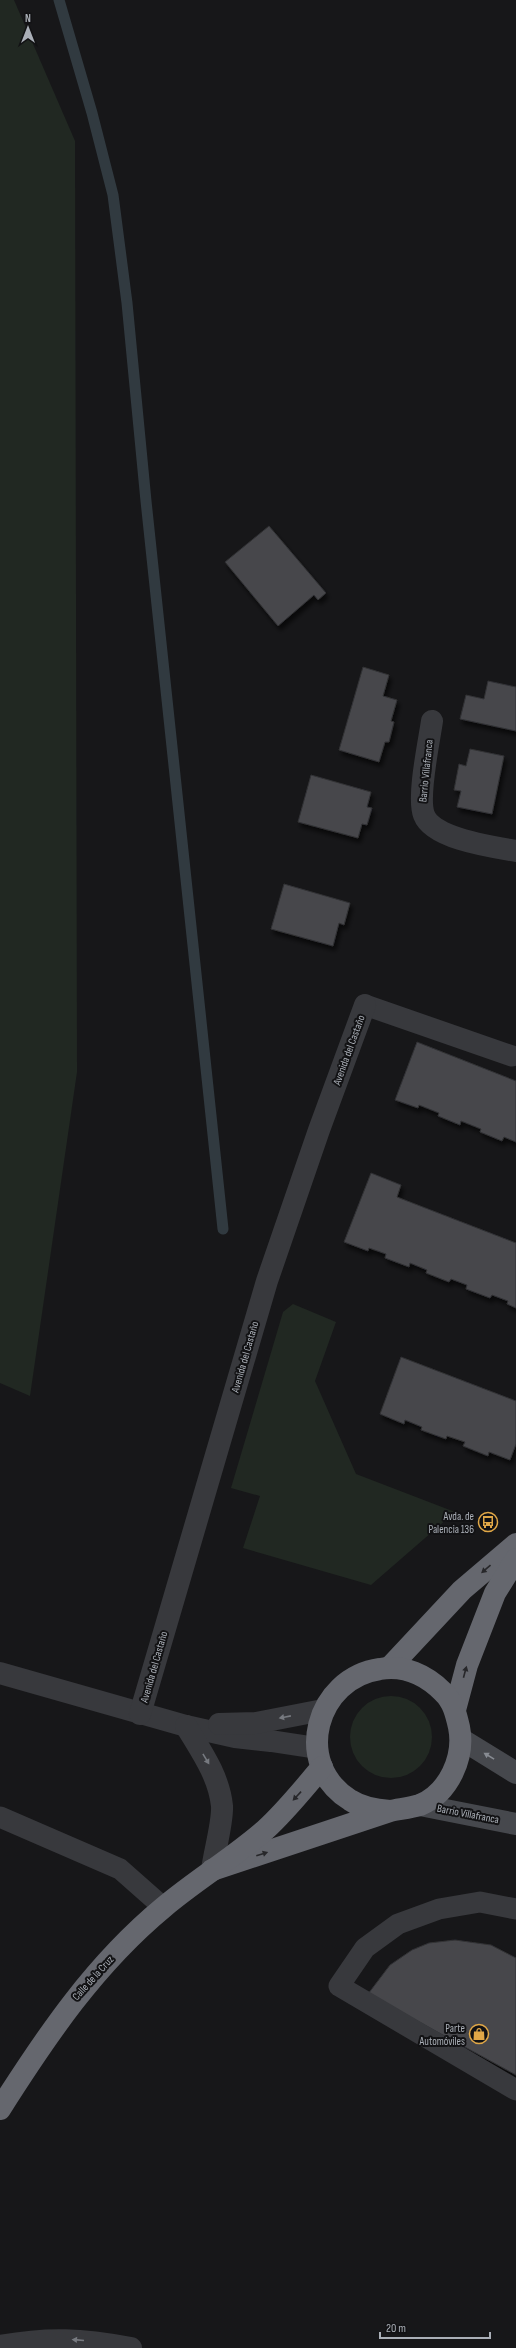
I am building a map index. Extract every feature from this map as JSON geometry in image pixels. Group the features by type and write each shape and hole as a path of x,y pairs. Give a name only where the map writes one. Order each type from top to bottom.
{"highway":[{"path":"390,1667 462,1590 516,1544"},
{"path":"455,1710 467,1665 495,1593 516,1559"},
{"path":"212,1870 390,1811 420,1805 437,1793 450,1778 459,1759 461,1739 455,1710 444,1693 429,1679 410,1670 390,1667 369,1670 350,1678 334,1692 323,1710 317,1730 320,1758 333,1785 349,1800 368,1809 390,1811"},
{"name":"Calle de la Cruz","path":"0,2109 56,2023 75,1998 129,1939 163,1907 265,1830 320,1758"}],"street":[{"name":"Barrio Villafranca","path":"432,720 423,786 424,815 431,826 446,834 493,847 516,850"},
{"name":"Avenida del Castaño","path":"140,1714 267,1281 319,1130 365,1004"},
{"name":"Avenida del Castaño","path":"0,1673 186,1726 235,1738 271,1740 320,1758"},
{"name":"Avenida del Castaño","path":"186,1726 256,1723 323,1710"},
{"path":"186,1726 211,1767 218,1786 222,1808 212,1870"},
{"path":"461,1739 516,1773"},
{"name":"Barrio Villafranca","path":"420,1805 516,1824"},
{"path":"0,2346 53,2338 103,2343 130,2348"}],"lane":[{"path":"365,1004 512,1056"},
{"path":"0,1817 120,1869 163,1907"},
{"path":"516,1909 480,1902 439,1909 398,1924 365,1948 339,1986 516,2090"}],"shaded area":[{"path":"0,0 14,0 75,141 77,1072 30,1396 0,1383"},
{"path":"293,1304 336,1322 315,1381 356,1474 455,1512 371,1585 243,1548 260,1496 231,1488 283,1312"},
{"path":"391,1696 407,1699 420,1708 429,1721 432,1737 429,1753 420,1766 407,1775 391,1778 375,1775 362,1766 353,1753 350,1737 353,1721 362,1708 375,1699"}],"building":[{"path":"269,526 326,593 318,600 314,595 278,626 225,562"},
{"path":"363,667 389,675 383,696 397,700 391,721 394,722 389,742 385,742 379,762 339,750"},
{"path":"488,681 516,687 516,731 460,719 466,695 484,699"},
{"path":"470,749 504,756 492,814 457,807 461,791 454,790 459,764 466,766"},
{"path":"311,775 371,792 367,807 372,808 367,825 362,824 358,838 298,822"},
{"path":"284,884 350,903 344,925 339,923 333,946 271,929"},
{"path":"417,1042 516,1081 516,1142 504,1137 502,1141 480,1132 481,1129 461,1121 460,1125 438,1116 439,1113 419,1105 418,1108 395,1100"},
{"path":"371,1173 401,1185 397,1197 516,1243 516,1308 507,1304 508,1301 492,1295 490,1298 466,1289 467,1285 451,1279 449,1282 426,1273 427,1270 410,1263 409,1267 385,1258 386,1254 369,1248 368,1251 344,1242"},
{"path":"401,1357 516,1401 516,1444 510,1460 489,1452 488,1456 463,1446 465,1442 447,1436 446,1439 421,1430 422,1427 405,1420 404,1424 380,1414"},
{"name":"Parte Automóviles","path":"455,1940 491,1945 516,1958 516,2075 368,1994 390,1965 412,1950 429,1943"}],"waterway":[{"path":"59,0 92,113 113,195 127,303 146,501 223,1229"}],"place":[{"name":"Avda. de Palencia 136","path":"488,1522"},
{"name":"Parte Automóviles","path":"479,2034"}]}
